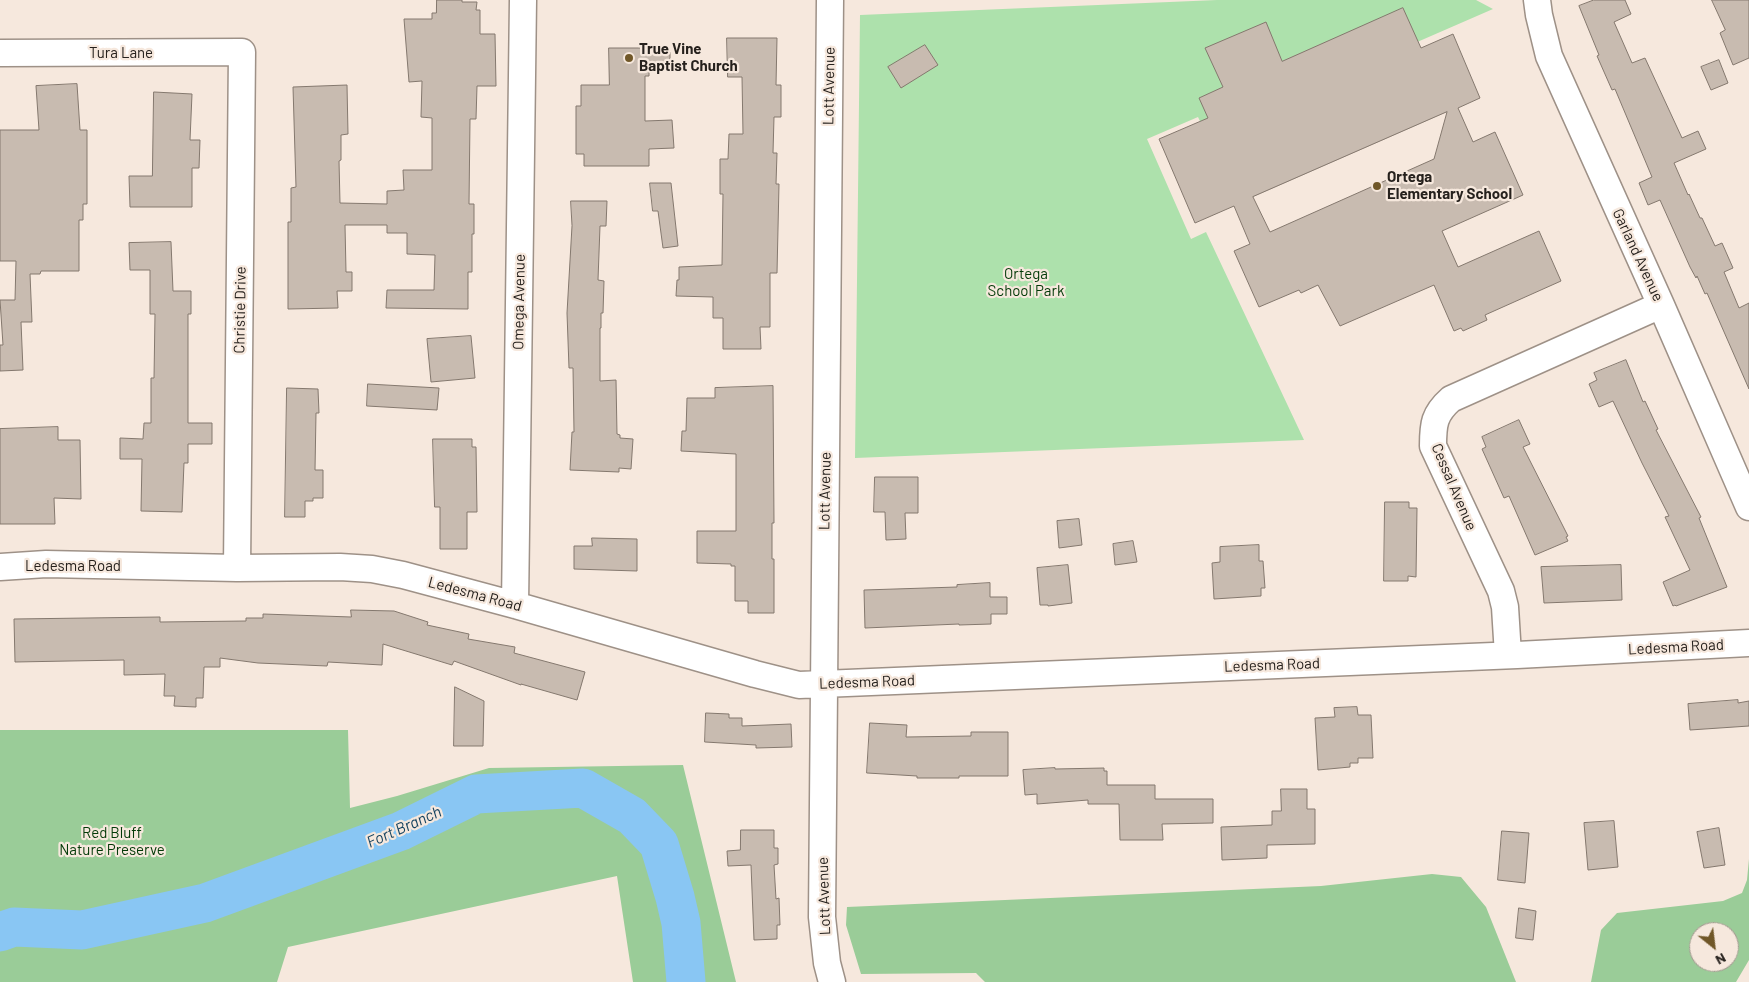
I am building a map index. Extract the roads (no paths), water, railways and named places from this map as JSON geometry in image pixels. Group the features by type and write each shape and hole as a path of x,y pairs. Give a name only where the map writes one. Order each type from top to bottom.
{"street":[{"name":"Omega Avenue","path":"515,605 524,0"},
{"name":"Lott Avenue","path":"830,0 822,917 827,963 832,982"},
{"name":"Garland Avenue","path":"1537,0 1549,56 1662,305 1749,506"},
{"name":"Tura Lane","path":"0,53 242,52"},
{"name":"Christie Drive","path":"237,568 242,52"},
{"name":"Cessal Avenue","path":"1508,655 1505,607 1501,591 1433,446 1433,430 1436,417 1442,407 1451,399 1662,305"},
{"name":"Ledesma Road","path":"0,568 46,564 237,568 340,567 372,569 403,574 799,685 1749,643"}],"waterway":[{"name":"Fort Branch","path":"0,932 14,927 82,930 205,903 401,831 476,794 583,788 632,816 659,844 681,923 686,982"}],"place":[{"name":"True Vine Baptist Church","path":"629,58"},
{"name":"Ortega Elementary School","path":"1377,186"}],"park label":[{"name":"Ortega School Park","path":"1026,282"},
{"name":"Red Bluff Nature Preserve","path":"112,842"}]}
